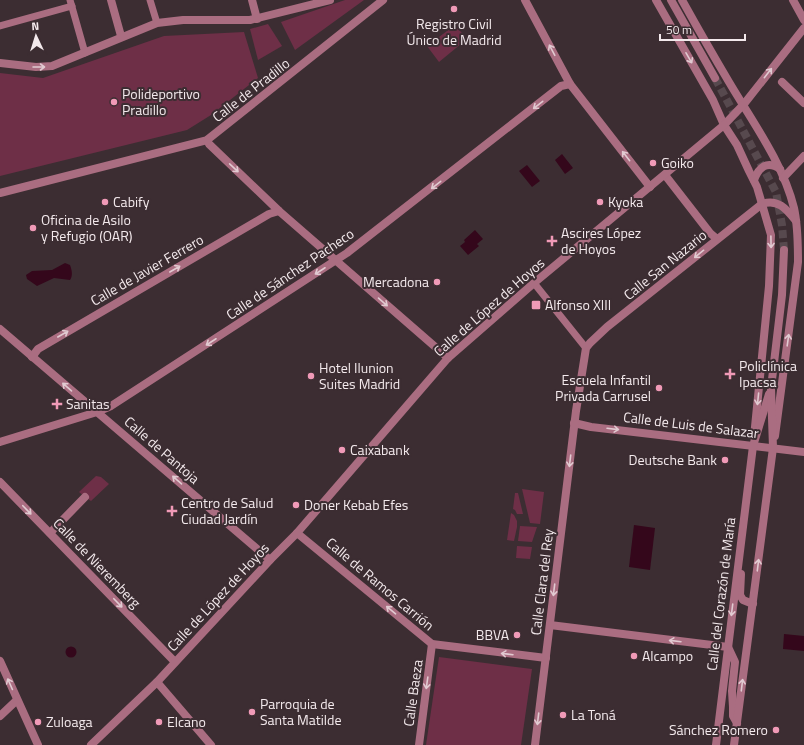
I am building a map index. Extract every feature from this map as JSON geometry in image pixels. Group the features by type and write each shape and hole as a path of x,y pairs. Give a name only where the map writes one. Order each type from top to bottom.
{"street":[{"path":"111,0 121,36"},
{"path":"150,0 157,23"},
{"path":"252,0 257,19"},
{"path":"0,63 44,67 52,66 85,53 121,36 157,23 183,20 242,21 257,19 330,0"},
{"name":"Calle de Pradillo","path":"0,193 207,140 383,0"},
{"path":"525,0 570,84 650,187"},
{"name":"Calle del Corazón de María","path":"656,0 713,100 724,125 737,145 754,180 771,235 769,286 753,446 716,745"},
{"path":"671,0 715,78"},
{"name":"Calle del Corazón de María","path":"682,0 729,83 744,104 760,131 780,169 792,202 798,234 796,278 734,745"},
{"path":"793,0 804,20"},
{"path":"0,26 71,3 85,53"},
{"name":"Calle de López de Hoyos","path":"91,745 157,682 297,533 448,358 724,125 744,104 804,28"},
{"path":"782,82 804,103"},
{"name":"Calle de Sánchez Pacheco","path":"0,442 97,412 111,406 336,261 561,86 570,84"},
{"path":"207,140 209,144 279,210 448,358"},
{"path":"783,178 804,156"},
{"path":"754,180 758,170 765,165 774,165 780,169"},
{"path":"665,175 710,233 717,239"},
{"path":"762,204 769,202 780,204 796,221"},
{"name":"Calle San Nazario","path":"586,348 607,327 762,204"},
{"name":"Calle de Javier Ferrero","path":"32,357 38,349 269,214 279,210"},
{"name":"Calle del Corazón de María","path":"773,448 771,388 782,295 784,250"},
{"path":"534,284 586,348"},
{"name":"Calle de Pantoja","path":"0,329 270,560"},
{"name":"Calle Clara del Rey","path":"535,745 574,423 586,348"},
{"name":"Calle del Corazón de María","path":"753,446 771,388"},
{"name":"Calle de Luis de Salazar","path":"574,423 804,452"},
{"name":"Calle de Nieremberg","path":"0,482 175,662"},
{"path":"50,533 85,497"},
{"name":"Calle de Ramos Carrión","path":"297,533 432,644 546,658"},
{"path":"740,544 742,554 740,595 743,600 753,604"},
{"path":"550,625 728,648 735,662 732,691 733,716 737,724"},
{"name":"Calle Baeza","path":"419,745 432,644"},
{"path":"0,661 38,745"},
{"path":"157,682 211,745"},
{"path":"0,716 17,700"}],"shaded area":[{"path":"345,0 364,0 295,50 281,22"},
{"path":"268,24 282,46 258,60 250,29"},
{"path":"455,25 467,39 439,62 427,46"},
{"name":"Polideportivo Pradillo","path":"244,32 258,78 211,115 187,130 0,176 0,73 43,78 164,36"},
{"path":"562,154 573,168 565,174 555,160"},
{"path":"527,165 540,181 532,187 519,171"},
{"path":"475,230 483,239 477,244 479,246 468,255 460,246"},
{"path":"65,263 71,267 72,275 70,280 54,278 37,286 27,279 26,275 32,271 52,270"},
{"path":"96,476 101,477 109,484 91,501 79,492"},
{"path":"522,489 544,492 540,524 530,523"},
{"path":"515,493 518,493 523,514 517,514 513,509"},
{"path":"511,513 517,521 514,541 507,540"},
{"path":"634,525 655,528 650,570 629,567"},
{"path":"520,526 537,527 532,542 518,541"},
{"path":"517,546 532,547 530,559 516,558"},
{"path":"784,634 804,636 804,651 783,649"},
{"path":"69,647 73,647 75,648 75,656 69,657 66,654 66,650"},
{"path":"439,657 532,669 521,745 426,745"}],"tunnel":[{"path":"715,78 776,192 782,225 784,250"}],"place":[{"name":"Registro Civil Único de Madrid","path":"454,9"},
{"name":"Polideportivo Pradillo","path":"114,102"},
{"name":"Goiko","path":"653,163"},
{"name":"Cabify","path":"105,202"},
{"name":"Kyoka","path":"600,202"},
{"name":"Oficina de Asilo y Refugio (OAR)","path":"33,228"},
{"name":"Ascires López de Hoyos","path":"552,241"},
{"name":"Mercadona","path":"437,282"},
{"name":"Alfonso XIII","path":"536,305"},
{"name":"Policlínica Ipacsa","path":"730,374"},
{"name":"Hotel Ilunion Suites Madrid","path":"311,376"},
{"name":"Escuela Infantil Privada Carrusel","path":"659,388"},
{"name":"Sanitas","path":"57,404"},
{"name":"Caixabank","path":"342,450"},
{"name":"Deutsche Bank","path":"725,460"},
{"name":"Doner Kebab Efes","path":"296,505"},
{"name":"Centro de Salud Ciudad Jardín","path":"172,511"},
{"name":"BBVA","path":"517,635"},
{"name":"Alcampo","path":"634,656"},
{"name":"Parroquia de Santa Matilde","path":"252,712"},
{"name":"La Toná","path":"563,715"},
{"name":"Zuloaga","path":"38,722"},
{"name":"Elcano","path":"159,722"},
{"name":"Sánchez Romero","path":"776,730"}]}
